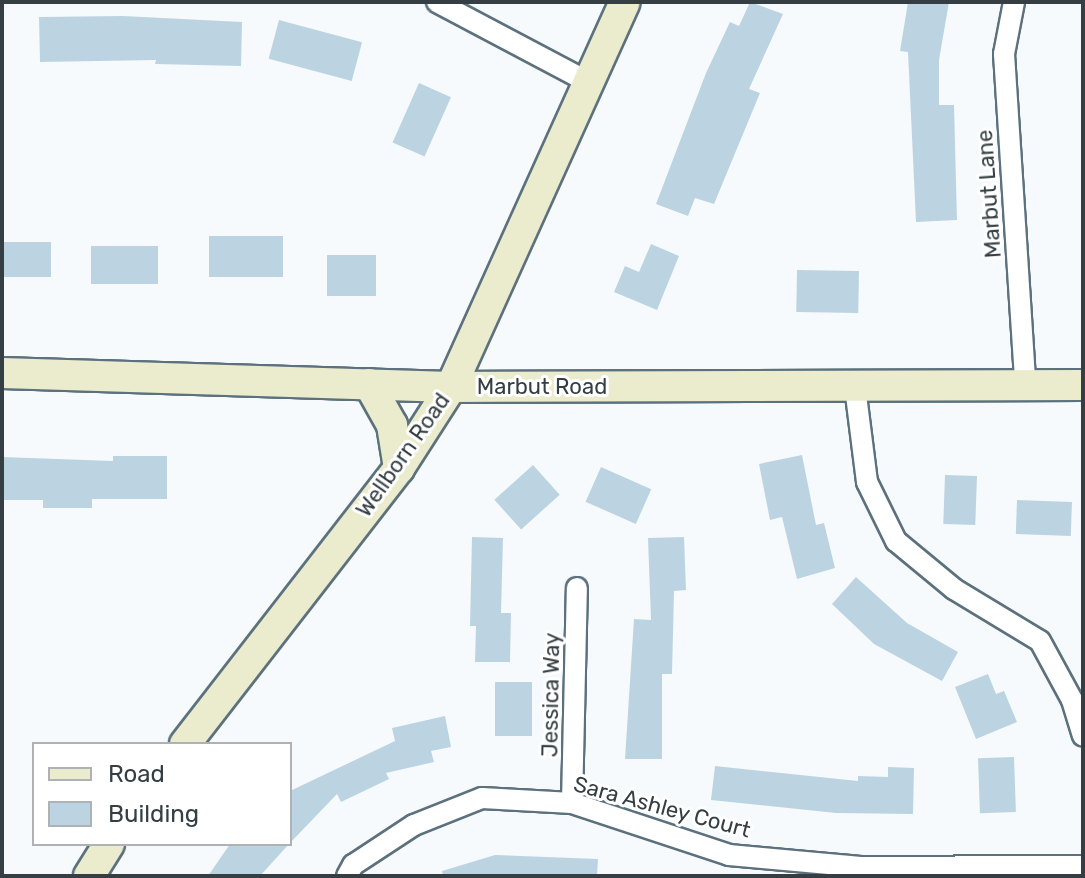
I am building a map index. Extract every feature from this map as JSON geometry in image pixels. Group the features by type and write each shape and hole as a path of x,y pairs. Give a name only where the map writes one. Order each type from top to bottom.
{"street":[{"path":"437,2 588,82"},
{"name":"Wellborn Road","path":"187,742 399,468 451,387 625,2"},
{"name":"Marbut Lane","path":"1014,2 1004,54 1025,383"},
{"name":"Marbut Road","path":"2,373 451,387 1083,385"},
{"path":"369,384 392,425 399,468"},
{"path":"855,387 867,482 896,541 954,589 1040,641 1072,700 1083,735"},
{"name":"Jessica Way","path":"572,803 577,588"},
{"name":"Sara Ashley Court","path":"347,876 353,865 414,825 482,798 572,803 729,855 860,867 1083,866"},
{"path":"89,876 108,846"}],"building":[{"path":"750,2 783,14 749,89 760,93 714,204 695,198 688,216 656,204 706,73 730,22 739,26"},
{"path":"908,2 949,2 939,60 939,105 954,105 957,220 916,222 908,52 900,51"},
{"path":"123,16 242,22 241,66 155,64 156,60 40,62 39,17"},
{"path":"279,20 362,42 352,81 269,59"},
{"path":"419,83 451,97 425,157 393,142"},
{"path":"209,236 283,236 283,277 209,277"},
{"path":"2,242 51,242 51,277 2,277"},
{"path":"651,244 679,256 657,310 614,292 625,266 639,272"},
{"path":"91,246 158,246 158,284 91,284"},
{"path":"327,255 376,255 376,296 327,296"},
{"path":"797,270 859,271 858,313 796,312"},
{"path":"802,455 816,525 824,523 835,568 797,579 782,517 770,520 759,464"},
{"path":"113,456 167,456 167,499 92,499 92,508 43,508 43,500 2,500 2,457 113,461"},
{"path":"533,465 560,495 521,530 494,500"},
{"path":"601,467 651,489 636,524 586,502"},
{"path":"945,475 977,476 975,525 943,524"},
{"path":"1017,500 1072,502 1071,536 1016,534"},
{"path":"472,537 503,538 501,613 511,613 510,662 475,662 476,626 470,626"},
{"path":"684,537 686,590 674,591 672,674 662,674 662,759 625,759 634,619 651,620 648,538"},
{"path":"856,577 907,623 958,652 942,681 874,644 832,604"},
{"path":"988,674 996,694 1004,691 1017,722 976,739 955,687"},
{"path":"495,682 532,682 532,736 495,736"},
{"path":"445,716 451,747 431,751 434,762 386,773 389,779 341,802 337,794 292,841 292,790 395,741 392,728"},
{"path":"1014,757 1016,812 980,813 978,758"},
{"path":"715,766 858,781 858,776 888,777 888,767 914,768 913,814 836,813 711,800"},
{"path":"229,846 287,846 260,876 208,876"},
{"path":"495,855 598,859 597,876 443,876 442,871"}]}
